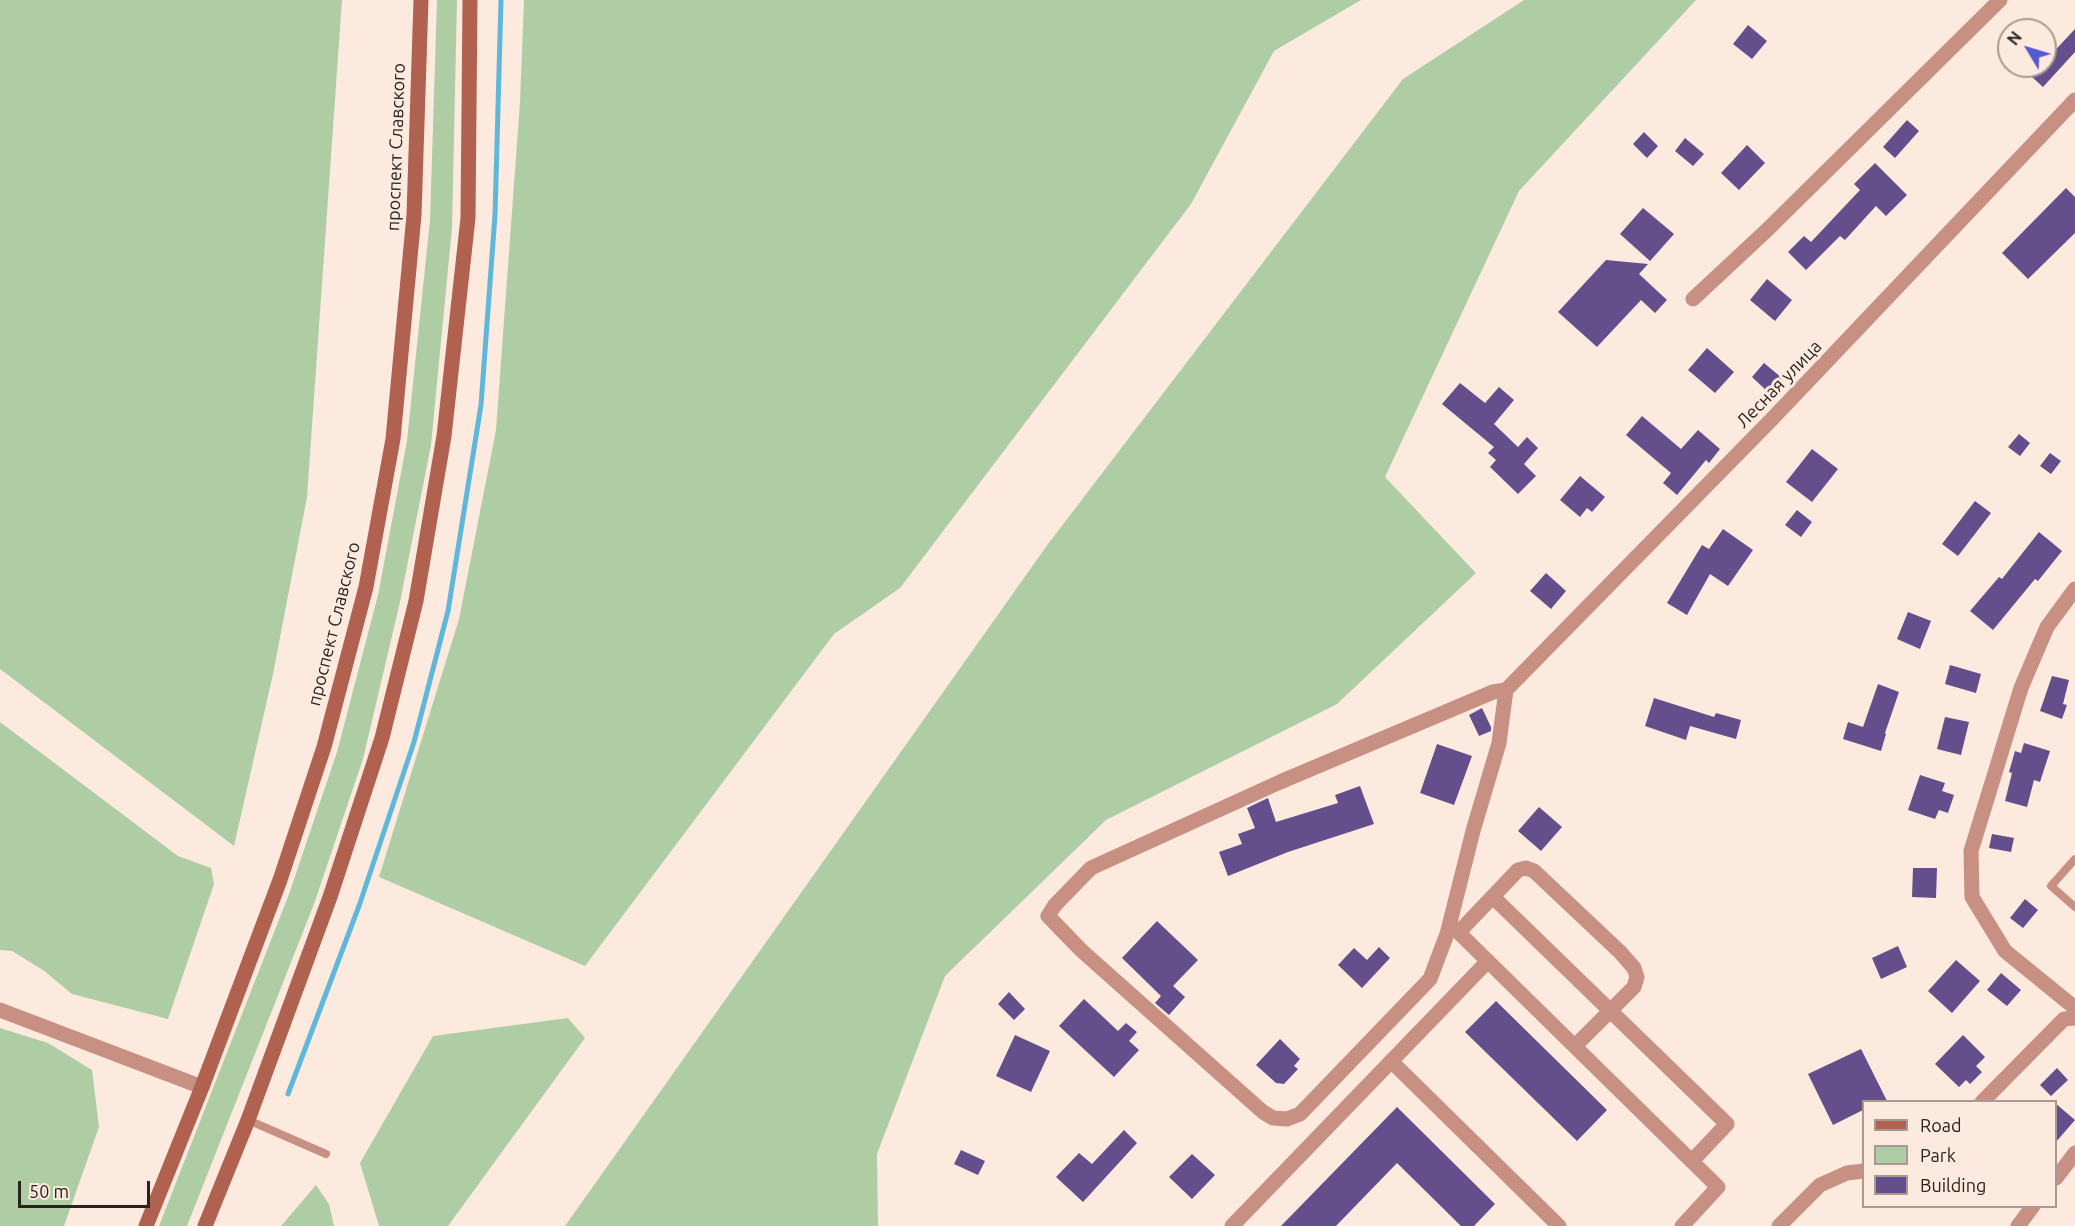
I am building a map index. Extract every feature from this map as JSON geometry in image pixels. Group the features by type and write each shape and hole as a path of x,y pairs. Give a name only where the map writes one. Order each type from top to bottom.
{"main road":[{"name":"проспект Славского","path":"146,1226 202,1087 280,880 320,758 366,587 393,439 414,215 421,0"},
{"path":"205,1226 248,1120 330,897 382,738 416,601 444,436 468,218 470,0"}],"street":[{"path":"1693,299 1767,230 2000,0"},
{"name":"Лесная улица","path":"1506,690 1772,420 2075,100"},
{"path":"2075,588 2048,627 2021,688 1971,851 1972,897 2005,951 2075,1008"},
{"path":"1506,690 1499,743 1473,831 1455,928 1430,980 1300,1114 1287,1119 1273,1118 1263,1112 1082,951 1048,916 1055,905 1091,868 1280,782 1493,692 1506,690"},
{"path":"1455,928 1493,897 1518,870 1526,868 1533,871 1620,952 1634,968 1637,977 1634,987 1575,1046"},
{"path":"1493,897 1727,1124 1692,1161"},
{"path":"1455,928 1718,1187 1682,1226"},
{"path":"1232,1226 1488,961"},
{"path":"0,1010 202,1087"},
{"path":"1983,1100 2064,1019 2075,1018"},
{"path":"1391,1061 1559,1226"},
{"path":"2057,1176 2075,1153"},
{"path":"1779,1226 1820,1185 1847,1173 1862,1170"},
{"path":"2018,1226 2032,1208"}],"lane":[{"path":"2075,859 2051,886 2075,907"},
{"path":"248,1120 326,1154"}],"green space":[{"path":"0,0 342,0 307,497 273,674 234,846 0,669"},
{"path":"437,0 457,0 452,228 431,445 400,602 363,759 314,904 187,1226 159,1226 289,894 337,752 378,595 407,441 430,220"},
{"path":"524,0 1361,0 1274,51 1191,204 900,588 834,634 585,966 379,877 459,619 496,430 520,102"},
{"path":"1524,0 1696,0 1519,191 1385,477 1476,573 1337,704 1106,820 945,976 877,1154 878,1226 565,1226 1048,544 1403,79"},
{"path":"0,722 178,856 211,868 214,884 168,1019 72,994 43,970 12,951 0,950"},
{"path":"568,1018 585,1038 448,1226 379,1226 360,1163 433,1036"},
{"path":"0,1028 48,1043 92,1070 99,1127 64,1226 0,1226"},
{"path":"316,1185 329,1204 334,1226 281,1226"}],"building":[{"path":"1748,25 1767,41 1752,59 1733,44"},
{"path":"2075,29 2075,52 2057,72 2057,48"},
{"path":"2033,78 2051,78 2043,87"},
{"path":"1907,120 1919,131 1895,158 1883,147"},
{"path":"1644,132 1658,146 1647,158 1633,144"},
{"path":"1685,138 1704,154 1693,166 1675,151"},
{"path":"1747,145 1765,163 1739,190 1721,173"},
{"path":"1875,163 1907,195 1886,216 1876,206 1845,240 1840,236 1806,270 1788,252 1804,236 1811,242 1860,190 1854,184"},
{"path":"2066,188 2075,197 2075,233 2028,279 2002,253"},
{"path":"1643,208 1674,234 1650,261 1620,234"},
{"path":"1606,260 1648,264 1639,274 1667,300 1655,313 1641,300 1597,347 1558,312"},
{"path":"1767,279 1792,300 1775,321 1750,300"},
{"path":"1707,348 1734,372 1715,393 1688,370"},
{"path":"1764,363 1782,378 1769,393 1752,377"},
{"path":"1460,383 1485,403 1499,387 1514,400 1494,424 1518,447 1527,437 1538,448 1524,464 1536,476 1518,494 1490,467 1496,460 1488,453 1494,447 1442,404"},
{"path":"1642,416 1681,449 1698,430 1720,449 1709,463 1706,460 1677,495 1663,483 1671,473 1626,435"},
{"path":"2019,434 2030,443 2020,456 2008,447"},
{"path":"1812,449 1838,469 1812,502 1786,482"},
{"path":"2050,453 2061,461 2051,474 2040,466"},
{"path":"1580,476 1605,497 1592,512 1587,508 1580,517 1560,500"},
{"path":"1975,501 1991,513 1958,556 1942,544"},
{"path":"1797,510 1812,522 1801,537 1785,525"},
{"path":"1723,529 1753,550 1728,586 1710,574 1687,615 1667,603 1702,545 1709,549"},
{"path":"2039,532 2062,551 2038,581 2035,579 1993,630 1970,611 1999,577 2002,579"},
{"path":"1546,573 1566,591 1551,609 1530,591"},
{"path":"1908,612 1931,621 1920,649 1897,639"},
{"path":"1950,665 1981,674 1976,693 1945,684"},
{"path":"2052,676 2069,680 2063,704 2067,705 2062,719 2040,711"},
{"path":"1878,684 1899,692 1881,751 1843,739 1848,722 1863,727"},
{"path":"1654,698 1714,717 1716,713 1741,720 1736,739 1690,726 1686,740 1645,726"},
{"path":"1482,708 1491,731 1479,736 1469,715"},
{"path":"1945,717 1969,722 1961,755 1937,749"},
{"path":"2024,743 2050,751 2040,782 2034,780 2027,807 2005,801 2015,751 2021,753"},
{"path":"1437,744 1472,756 1454,805 1420,793"},
{"path":"1920,775 1945,783 1942,791 1954,795 1948,813 1939,810 1935,819 1908,810"},
{"path":"1360,786 1374,824 1288,852 1228,876 1219,852 1242,844 1238,834 1255,828 1247,808 1268,798 1276,822 1338,803 1335,795"},
{"path":"1539,807 1562,827 1541,851 1518,831"},
{"path":"1992,834 2014,838 2011,852 1989,848"},
{"path":"1913,868 1937,868 1936,898 1912,897"},
{"path":"2025,899 2038,910 2023,928 2010,918"},
{"path":"1157,921 1198,960 1173,986 1185,997 1169,1015 1155,1003 1161,996 1122,958"},
{"path":"1898,946 1907,967 1881,979 1872,958"},
{"path":"1379,947 1390,958 1362,988 1338,965 1354,948 1367,960"},
{"path":"1956,960 1980,981 1952,1013 1928,991"},
{"path":"2001,973 2021,990 2007,1006 1987,990"},
{"path":"1009,992 1025,1009 1014,1020 998,1004"},
{"path":"1084,999 1118,1031 1126,1023 1137,1032 1129,1041 1139,1050 1114,1077 1059,1026"},
{"path":"1496,1001 1607,1110 1577,1141 1465,1032"},
{"path":"1015,1035 1050,1051 1031,1092 996,1076"},
{"path":"1963,1035 1985,1057 1976,1066 1982,1072 1970,1084 1966,1080 1959,1087 1935,1064"},
{"path":"1280,1039 1300,1059 1294,1066 1298,1069 1284,1084 1276,1083 1256,1065"},
{"path":"1861,1049 1886,1100 1862,1100 1862,1110 1833,1125 1808,1074"},
{"path":"2057,1068 2068,1080 2051,1096 2040,1085"},
{"path":"2057,1105 2075,1120 2057,1141"},
{"path":"1397,1107 1495,1204 1474,1226 1461,1226 1397,1163 1336,1226 1281,1226"},
{"path":"1124,1130 1137,1143 1083,1202 1056,1177 1079,1153 1092,1164"},
{"path":"961,1150 985,1161 978,1175 954,1164"},
{"path":"1192,1154 1215,1175 1192,1199 1169,1177"}],"waterway":[{"path":"288,1094 359,906 414,742 448,611 481,405 495,215 501,0"}]}
